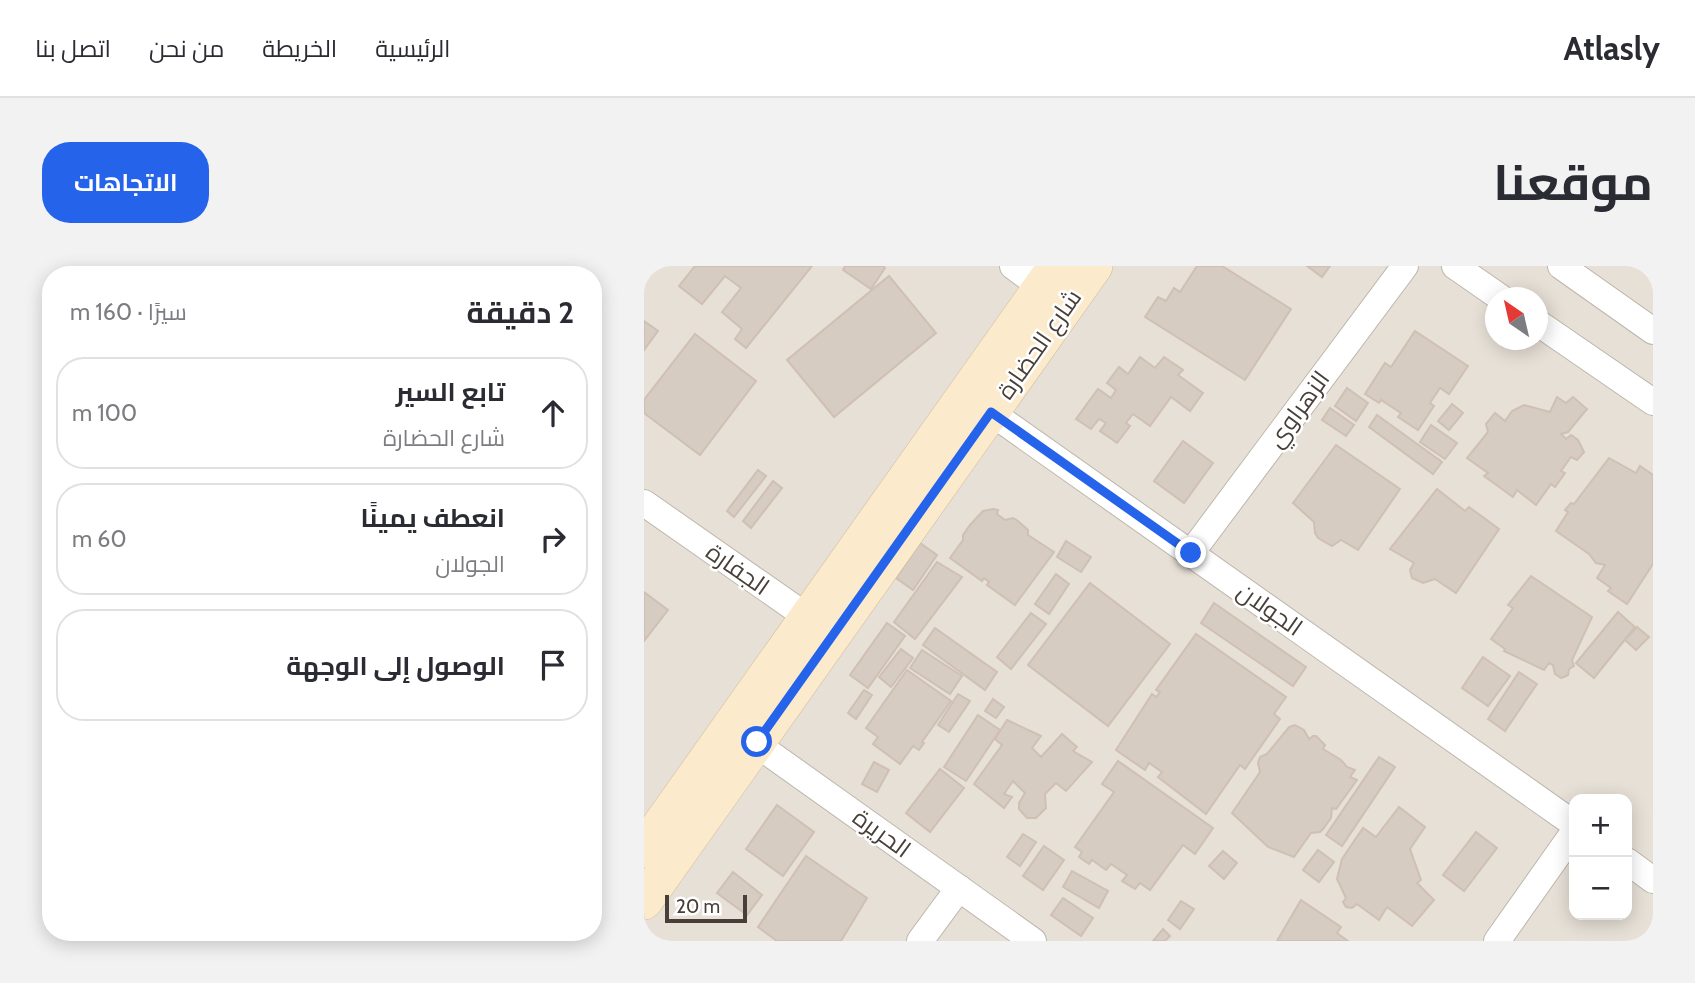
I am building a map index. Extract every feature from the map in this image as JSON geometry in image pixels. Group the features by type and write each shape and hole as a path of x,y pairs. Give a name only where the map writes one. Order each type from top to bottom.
{"street":[{"name":"شارع الحضارة","path":"644,901 744,734 978,403 1044,281 1094,266"},
{"name":"الزهراوي","path":"1191,553 1405,266"},
{"path":"1455,266 1485,287"},
{"path":"1562,266 1653,331"},
{"path":"1548,330 1653,402"},
{"name":"الجولان","path":"978,403 1569,820"},
{"name":"الجفارة","path":"644,503 820,626"},
{"name":"شارع الحضارة","path":"644,849 744,734"},
{"name":"الحريرة","path":"744,734 1033,941"},
{"path":"1497,941 1569,839"},
{"path":"1632,865 1653,880"},
{"path":"920,941 959,888"}],"shaded area":[{"path":"644,266 1653,266 1653,941 644,941"}],"building":[{"path":"695,266 812,266 746,348 735,339 742,329 722,312 741,288 725,276 702,304 679,286"},
{"path":"845,266 885,268 871,289 843,270"},
{"path":"1197,266 1222,266 1291,309 1245,380 1145,317 1158,297 1166,301 1174,288 1180,292"},
{"path":"1307,266 1330,266 1322,277"},
{"path":"889,276 936,333 834,417 787,360"},
{"path":"644,321 658,331 644,350"},
{"path":"1415,331 1468,366 1449,394 1440,388 1430,403 1434,406 1418,430 1398,417 1401,413 1381,400 1379,403 1365,394 1385,363 1391,367"},
{"path":"695,334 756,381 700,455 644,413 644,400"},
{"path":"1140,357 1155,368 1164,357 1183,370 1178,375 1203,393 1190,411 1171,397 1150,426 1133,414 1126,423 1130,426 1117,443 1100,431 1106,423 1099,419 1091,429 1076,419 1098,389 1111,398 1116,390 1107,383 1119,367 1128,374"},
{"path":"1347,388 1368,403 1356,421 1335,406"},
{"path":"1557,397 1566,403 1573,397 1587,409 1568,432 1561,434 1566,439 1571,435 1578,440 1584,452 1577,460 1571,457 1561,471 1565,473 1555,487 1551,484 1536,505 1517,490 1513,497 1484,476 1488,473 1467,458 1488,432 1486,424 1495,413 1505,421 1512,411 1524,405 1550,412"},
{"path":"1452,404 1463,413 1449,430 1438,421"},
{"path":"1330,408 1354,425 1346,436 1322,420"},
{"path":"1377,415 1442,462 1433,474 1369,427"},
{"path":"1431,425 1457,443 1445,459 1420,442"},
{"path":"1183,441 1213,463 1184,503 1154,481"},
{"path":"1336,445 1400,489 1358,550 1341,540 1332,546 1318,538 1314,522 1293,503"},
{"path":"1609,458 1636,473 1640,466 1653,475 1653,564 1627,604 1608,591 1611,588 1597,578 1605,565 1596,563 1589,554 1556,531 1568,512 1565,510 1571,503 1574,504"},
{"path":"758,470 766,476 734,517 727,511"},
{"path":"773,481 782,488 751,528 743,521"},
{"path":"1437,489 1465,511 1469,507 1499,529 1456,593 1435,579 1423,583 1412,578 1410,570 1414,563 1390,549"},
{"path":"998,510 997,514 1005,520 1013,518 1018,521 1028,530 1028,535 1054,552 1015,605 987,585 989,582 984,578 982,581 950,558 970,525 983,511"},
{"path":"1066,541 1091,557 1081,572 1057,557"},
{"path":"920,543 937,555 913,590 896,578"},
{"path":"937,562 962,577 915,639 894,622"},
{"path":"1056,574 1069,584 1049,614 1035,604"},
{"path":"1531,576 1592,617 1572,660 1574,666 1569,669 1568,675 1561,678 1555,674 1553,665 1549,663 1544,670 1504,651 1505,649 1491,639 1513,608 1508,605"},
{"path":"1090,583 1170,644 1108,726 1028,665"},
{"path":"644,592 668,610 644,641"},
{"path":"1214,603 1306,667 1293,686 1201,623"},
{"path":"1618,612 1635,627 1594,678 1576,663"},
{"path":"1031,613 1046,624 1011,669 997,657"},
{"path":"887,623 905,636 868,688 850,675"},
{"path":"1637,627 1649,637 1636,650 1625,640"},
{"path":"935,628 997,672 985,690 923,645"},
{"path":"1196,634 1286,697 1274,714 1280,719 1245,769 1240,765 1206,814 1158,777 1162,772 1149,763 1145,770 1116,750 1152,694 1156,697 1160,692 1156,690"},
{"path":"901,649 913,658 891,687 879,677"},
{"path":"922,650 962,676 950,694 910,668"},
{"path":"1483,657 1510,676 1488,706 1462,688"},
{"path":"907,670 951,701 919,750 913,746 900,764 873,744 878,737 866,728"},
{"path":"1519,672 1537,684 1505,731 1488,719"},
{"path":"864,690 872,695 856,719 848,713"},
{"path":"958,694 970,701 949,732 938,725"},
{"path":"993,699 1004,707 996,718 985,711"},
{"path":"978,715 1000,730 966,781 944,767"},
{"path":"1007,720 1041,736 1032,748 1041,757 1062,734 1077,747 1073,751 1092,762 1066,791 1056,783 1045,794 1046,808 1036,818 1027,818 1019,809 1019,803 1025,793 1013,781 1004,794 1012,797 1004,808 974,784 1002,745 995,739"},
{"path":"1295,725 1304,730 1309,739 1316,736 1325,745 1323,749 1355,770 1350,777 1357,780 1336,809 1332,808 1331,818 1323,829 1311,833 1294,857 1268,847 1232,813 1260,772 1260,757 1267,754 1289,727"},
{"path":"1379,757 1395,767 1342,846 1326,835"},
{"path":"1118,761 1213,828 1195,854 1183,845 1150,890 1140,883 1135,889 1122,881 1127,875 1111,864 1106,870 1092,860 1089,864 1079,857 1082,852 1075,847 1114,792 1102,784"},
{"path":"874,762 889,770 877,792 862,784"},
{"path":"940,769 964,788 930,832 906,813"},
{"path":"777,805 814,832 783,876 746,849"},
{"path":"1399,807 1425,827 1410,849 1421,880 1417,883 1434,900 1412,926 1387,907 1379,920 1357,904 1352,908 1346,907 1343,902 1346,898 1337,879 1342,859 1363,828 1376,837"},
{"path":"1476,832 1497,848 1464,891 1443,875"},
{"path":"1023,834 1036,842 1020,866 1007,857"},
{"path":"1044,846 1064,860 1043,890 1023,876"},
{"path":"1318,850 1334,862 1319,882 1303,870"},
{"path":"1223,851 1237,863 1224,879 1209,866"},
{"path":"806,856 867,898 841,941 777,941 758,927"},
{"path":"1072,871 1108,891 1099,908 1063,887"},
{"path":"733,872 762,895 747,915 717,893"},
{"path":"1063,898 1093,918 1081,936 1051,915"},
{"path":"1301,900 1341,927 1337,933 1348,941 1277,941"},
{"path":"1181,901 1194,909 1180,929 1168,920"},
{"path":"1163,929 1170,936 1165,941 1153,941"}],"route":[{"path":"757,742 991,412 1191,553"}]}
